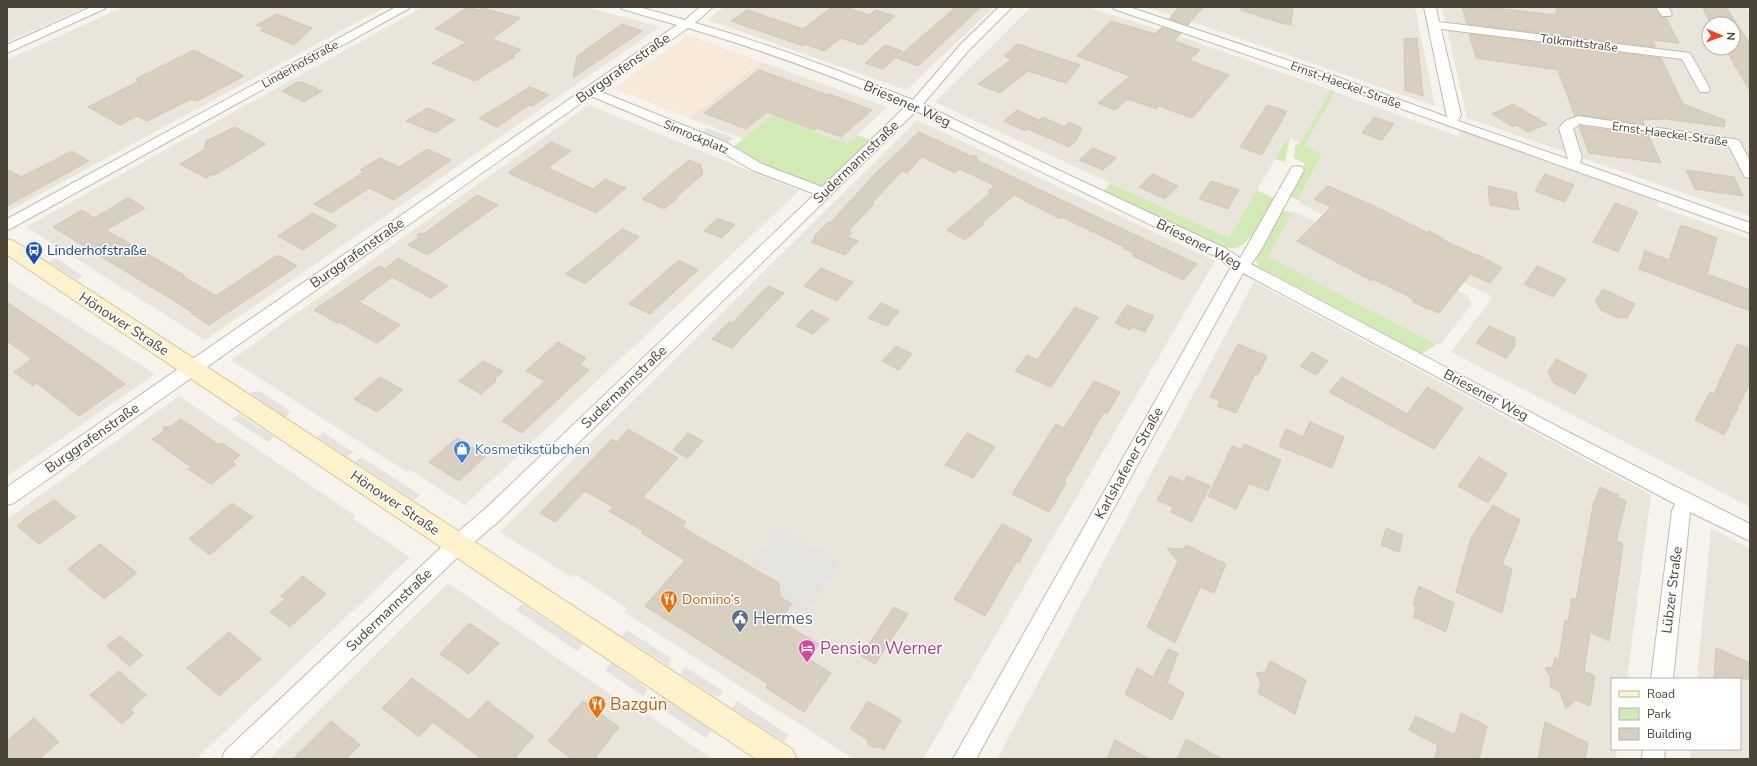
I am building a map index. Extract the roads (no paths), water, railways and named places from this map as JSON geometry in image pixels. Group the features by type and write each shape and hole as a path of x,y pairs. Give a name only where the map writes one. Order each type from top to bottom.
{"main road":[{"name":"Hönower Straße","path":"7,246 782,759"}],"street":[{"path":"7,48 100,7"},
{"name":"Linderhofstraße","path":"7,225 404,7"},
{"name":"Briesener Weg","path":"626,7 688,23 735,38 840,75 915,104 1051,172 1220,252 1240,265 1686,501 1750,533"},
{"name":"Burggrafenstraße","path":"7,497 688,23 707,7"},
{"name":"Sudermannstraße","path":"233,759 458,544 492,515 825,192 915,104 938,80 965,47 1006,7"},
{"name":"Ernst-Haeckel-Straße","path":"1118,7 1339,82 1750,228"},
{"path":"1430,7 1454,115 1451,123"},
{"name":"Tolkmittstraße","path":"1434,25 1686,56 1704,89"},
{"name":"Simrockplatz","path":"590,91 618,104 720,145 757,167 825,192"},
{"name":"Ernst-Haeckel-Straße","path":"1573,166 1575,157 1566,128 1578,120 1734,143 1750,174"},
{"name":"Karlshafener Straße","path":"964,759 1240,265 1248,259 1297,170"},
{"name":"Lübzer Straße","path":"1662,678 1682,511 1686,501"}],"place":[{"name":"Linderhofstraße","path":"34,265"},
{"name":"Kosmetikstübchen","path":"462,464"},
{"name":"Domino’s","path":"669,614"},
{"name":"Hermes","path":"740,633"},
{"name":"Pension Werner","path":"807,663"},
{"name":"Bazgün","path":"597,719"}]}
